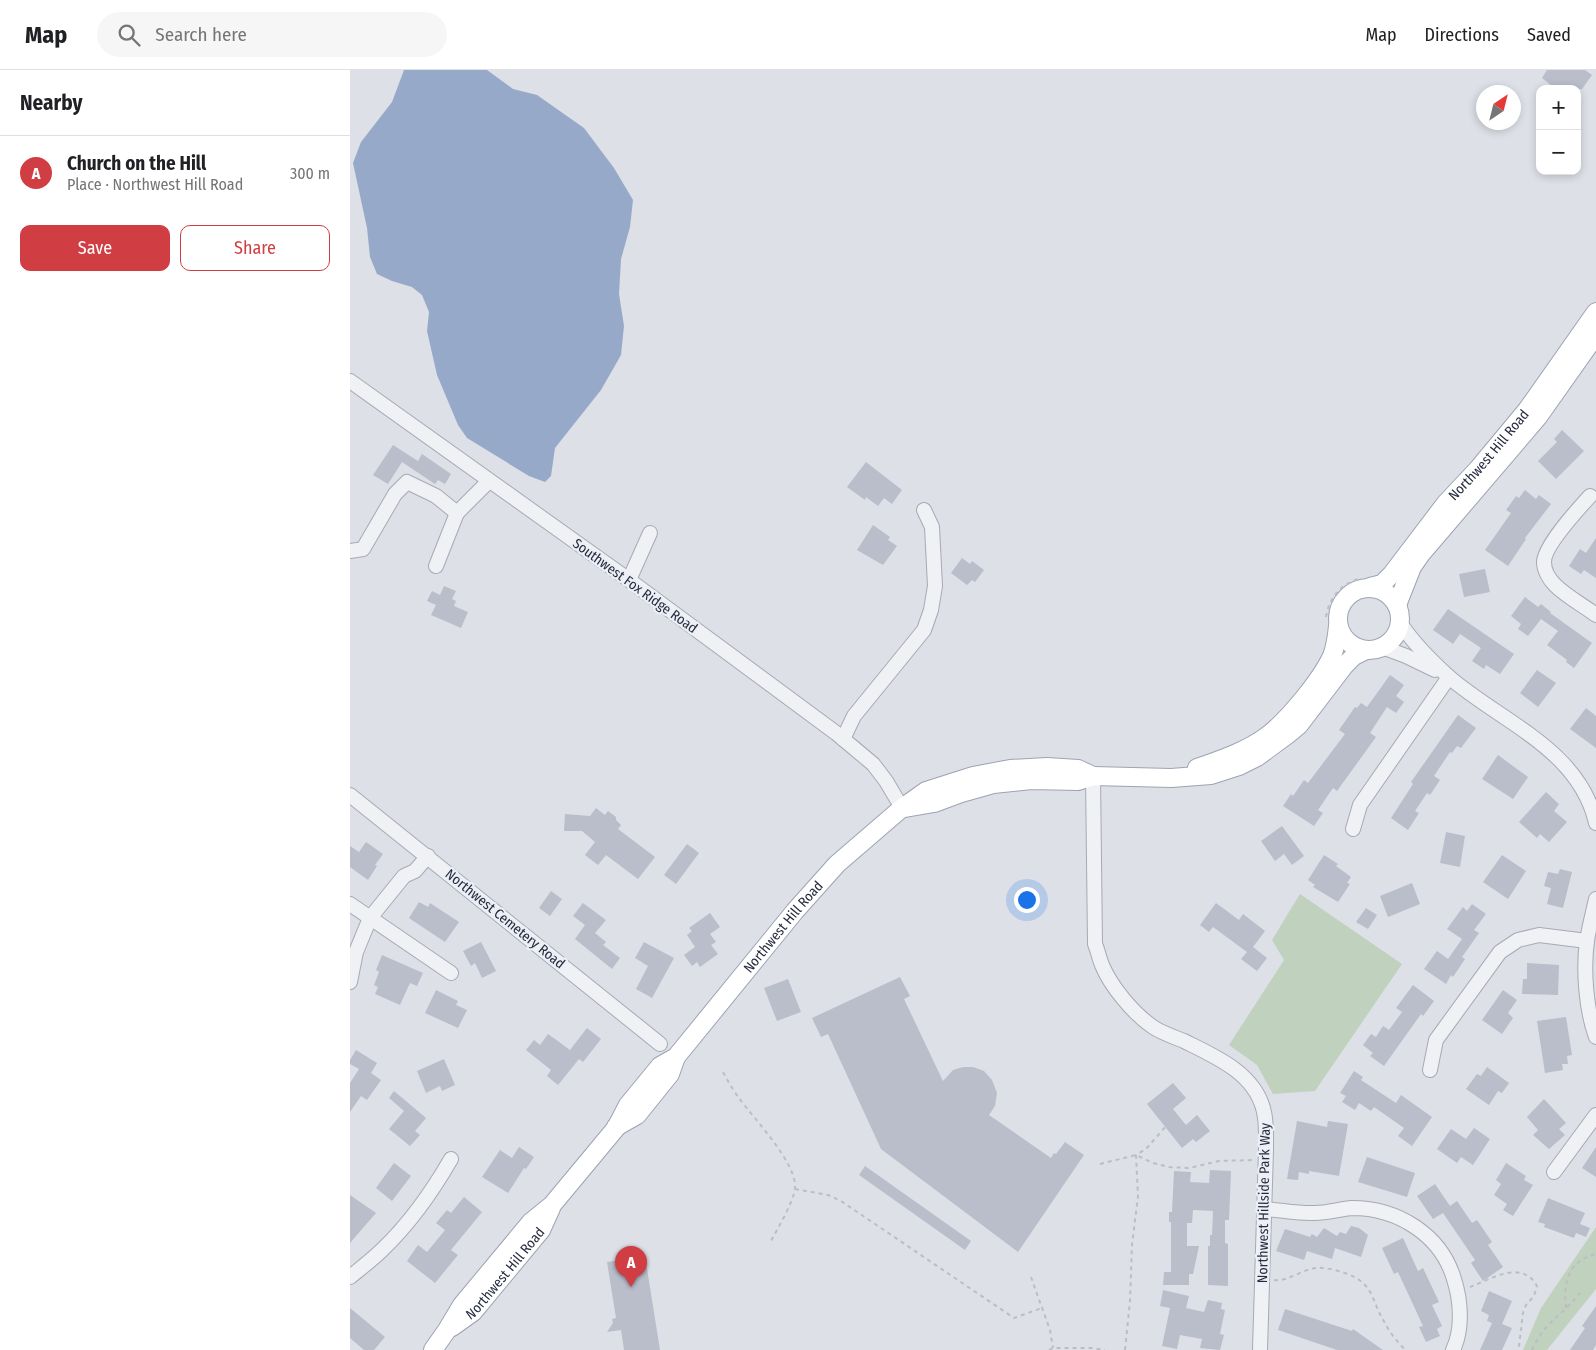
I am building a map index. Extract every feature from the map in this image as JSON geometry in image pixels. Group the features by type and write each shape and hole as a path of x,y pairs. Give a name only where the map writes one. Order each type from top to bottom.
{"main road":[{"name":"Northwest Hill Road","path":"1365,583 1382,584 1392,574 1446,503 1526,410 1596,312"},
{"name":"Northwest Hill Road","path":"1397,605 1408,575 1421,554 1538,417 1596,335"},
{"path":"902,808 934,804 961,793 993,784 1031,780 1078,781 1093,776 1171,778 1211,775 1239,766 1272,747 1299,725 1344,666 1354,656 1374,649 1394,638 1400,624 1400,614 1397,605 1386,593 1365,583 1361,588 1352,592 1340,607 1338,616 1332,625 1331,657 1311,688 1288,717 1252,745 1171,778"},
{"path":"1332,625 1348,643 1357,648 1374,649"},
{"name":"Northwest Hill Road","path":"433,1350 447,1330 473,1312 541,1230 552,1205 616,1128 637,1115 670,1074 676,1056 794,911 837,864 902,808"}],"street":[{"name":"Southwest Fox Ridge Road","path":"350,382 629,580 843,739 873,764 902,808"},
{"path":"436,566 456,513 489,481"},
{"path":"350,551 363,549 395,494 407,482 436,496 456,513"},
{"path":"1590,496 1574,513 1547,551 1544,561 1545,572 1555,585 1596,615"},
{"path":"843,739 854,716 924,630 931,610 935,586 932,527 924,510"},
{"path":"629,580 650,532"},
{"path":"1400,624 1413,644 1449,677 1552,752 1568,767 1583,787 1596,823"},
{"path":"1374,649 1406,656 1449,677"},
{"path":"1353,828 1360,805 1449,677"},
{"name":"Northwest Hillside Park Way","path":"1093,776 1095,944 1103,967 1133,1010 1154,1027 1212,1055 1236,1070 1251,1085 1263,1106 1266,1124 1266,1161 1260,1350"},
{"name":"Northwest Cemetery Road","path":"350,795 660,1044"},
{"path":"350,982 356,952 370,918 404,876 415,871 428,856"},
{"path":"1596,899 1587,941 1586,976 1592,1028 1596,1037"},
{"path":"350,904 451,973"},
{"path":"1430,1070 1436,1040 1500,952 1518,940 1539,935 1587,941"},
{"path":"1554,1172 1596,1115"},
{"path":"350,1277 382,1251 411,1219 431,1193 451,1159"},
{"path":"1265,1209 1314,1214 1352,1208 1380,1211 1398,1217 1417,1227 1434,1241 1445,1258 1458,1292 1460,1311 1458,1333 1453,1350"}],"path":[{"path":"1332,625 1328,609 1333,597 1340,588 1348,582 1365,583"},
{"path":"722,1072 739,1098 780,1151 792,1171 795,1190 772,1241"},
{"path":"1100,1164 1136,1155 1146,1149 1167,1125"},
{"path":"1136,1155 1153,1163 1169,1167 1189,1168 1219,1161 1266,1161"},
{"path":"1125,1350 1130,1301 1132,1245 1138,1196 1136,1155"},
{"path":"795,1190 828,1195 841,1201 1014,1318 1042,1308"},
{"path":"1566,1308 1564,1296 1569,1273 1576,1263 1596,1254"},
{"path":"1263,1278 1282,1281 1306,1270 1321,1268 1355,1277 1366,1285 1388,1328 1398,1343 1406,1350"},
{"path":"1458,1292 1508,1272 1521,1272 1532,1278 1537,1286 1534,1296 1526,1305 1519,1346 1516,1350"},
{"path":"1031,1277 1050,1330 1053,1348"},
{"path":"1532,1350 1538,1335 1580,1293"},
{"path":"1049,1350 1053,1348 1105,1350"}],"green space":[{"path":"1300,894 1402,964 1315,1091 1273,1094 1257,1065 1229,1045 1284,960 1272,940"},
{"path":"1596,1227 1596,1289 1547,1350 1523,1350 1541,1308"}],"water":[{"path":"404,70 487,70 513,89 537,95 584,128 614,168 633,200 630,227 621,259 619,294 624,326 621,355 601,390 555,448 551,476 545,482 529,476 467,438 458,425 437,375 427,331 429,312 422,295 412,287 377,274 370,257 367,228 353,163 361,142 392,102"}],"building":[{"path":"1547,70 1585,70 1592,75 1582,89 1581,85 1551,85 1542,78"},
{"path":"1562,430 1584,451 1556,479 1538,461 1557,442 1554,439"},
{"path":"393,445 418,461 422,454 451,474 445,484 438,480 435,484 402,462 388,484 373,475"},
{"path":"866,462 902,490 892,504 884,498 878,506 866,497 865,500 847,487"},
{"path":"1525,490 1536,499 1539,495 1551,504 1525,538 1508,566 1485,550 1511,513 1506,510 1516,496 1519,498"},
{"path":"873,525 890,537 888,540 897,546 883,565 857,550"},
{"path":"1596,538 1596,578 1584,570 1581,574 1569,566 1580,549 1586,553"},
{"path":"962,558 970,564 972,561 984,570 975,582 972,580 967,585 951,573"},
{"path":"1485,569 1490,592 1464,597 1459,574"},
{"path":"444,586 456,591 452,599 456,601 454,606 468,612 461,628 431,615 436,605 427,601 432,591 440,595"},
{"path":"1525,597 1538,607 1541,604 1550,613 1592,643 1574,668 1566,662 1567,660 1547,645 1558,631 1541,619 1528,636 1518,629 1521,624 1511,616"},
{"path":"1448,609 1514,654 1500,674 1486,665 1484,669 1472,661 1481,648 1460,634 1453,644 1433,630"},
{"path":"1537,670 1556,683 1538,707 1520,693"},
{"path":"1390,675 1404,685 1396,696 1404,702 1396,713 1387,707 1370,733 1376,737 1337,791 1333,788 1318,810 1323,813 1314,826 1283,806 1304,780 1308,783 1345,734 1339,730 1355,707 1357,708 1361,703 1367,707"},
{"path":"1586,708 1596,716 1596,748 1570,729"},
{"path":"1458,715 1476,728 1461,748 1457,746 1452,753 1450,752 1434,776 1440,780 1430,795 1427,793 1415,811 1419,813 1408,830 1391,818 1413,784 1411,782"},
{"path":"1498,755 1528,777 1513,799 1482,779"},
{"path":"1546,792 1559,804 1554,811 1567,822 1549,842 1540,834 1537,838 1519,822"},
{"path":"596,808 605,815 608,811 616,817 616,820 621,825 618,829 655,857 638,879 606,855 598,865 585,855 595,842 582,831 564,831 565,814 590,816"},
{"path":"1282,826 1304,856 1292,865 1284,854 1275,861 1261,841"},
{"path":"1446,832 1465,836 1460,867 1440,863"},
{"path":"366,842 383,854 368,880 350,867 350,846 359,852"},
{"path":"687,844 699,853 676,884 664,875"},
{"path":"1324,855 1338,864 1336,866 1351,877 1347,883 1350,884 1338,902 1313,887 1315,885 1308,880"},
{"path":"1502,855 1526,871 1508,899 1483,882"},
{"path":"1560,869 1572,872 1563,908 1547,904 1551,888 1544,886 1548,872 1558,874"},
{"path":"1412,883 1420,904 1388,917 1380,896"},
{"path":"551,891 562,899 550,916 539,908"},
{"path":"419,902 428,907 430,903 459,922 445,942 409,918"},
{"path":"583,903 606,920 595,933 606,942 603,945 620,958 612,969 575,939 585,925 573,916"},
{"path":"1216,903 1239,920 1243,914 1265,931 1253,947 1267,958 1257,971 1241,959 1247,952 1213,927 1209,932 1200,925"},
{"path":"1472,904 1486,914 1474,930 1479,933 1462,957 1465,959 1446,984 1424,969 1437,951 1448,959 1462,939 1447,929 1463,907 1467,911"},
{"path":"1366,908 1377,915 1368,929 1356,922"},
{"path":"710,913 720,927 710,934 716,942 711,945 718,954 700,967 697,962 692,966 684,955 695,947 687,935 692,931 689,928"},
{"path":"481,942 496,971 482,978 475,963 471,966 463,951"},
{"path":"644,942 674,958 652,998 636,989 648,966 635,958"},
{"path":"382,955 423,973 417,986 410,983 400,1005 375,994 378,987 374,985 379,972 376,970"},
{"path":"1527,963 1559,965 1558,995 1522,994 1523,979 1527,979"},
{"path":"900,977 910,996 904,999 943,1081 953,1070 963,1067 973,1067 984,1071 992,1080 997,1093 995,1106 989,1115 1051,1158 1065,1142 1084,1155 1018,1252 881,1149 828,1034 821,1037 812,1018"},
{"path":"788,979 801,1012 777,1021 764,988"},
{"path":"1413,985 1434,1001 1423,1016 1421,1014 1384,1066 1370,1056 1373,1053 1363,1045 1371,1034 1376,1037 1383,1026 1389,1030 1402,1012 1396,1008"},
{"path":"436,990 458,1001 456,1005 467,1010 458,1028 425,1013"},
{"path":"1503,990 1517,1000 1508,1013 1513,1018 1502,1034 1482,1020"},
{"path":"1566,1017 1572,1055 1567,1056 1568,1064 1562,1064 1563,1070 1545,1073 1537,1021"},
{"path":"587,1028 601,1039 583,1062 579,1059 558,1085 547,1076 551,1070 526,1050 534,1040 540,1045 548,1034 570,1050"},
{"path":"356,1050 377,1063 371,1073 381,1080 367,1100 361,1096 350,1112 350,1083 359,1069 350,1064 350,1060"},
{"path":"444,1059 455,1085 442,1091 440,1086 426,1093 417,1071"},
{"path":"1487,1067 1509,1083 1502,1093 1498,1091 1489,1105 1466,1089 1477,1074 1481,1076"},
{"path":"1354,1071 1363,1077 1361,1080 1396,1103 1401,1095 1432,1117 1412,1146 1398,1136 1404,1128 1374,1107 1371,1111 1359,1103 1355,1110 1342,1102 1346,1096 1340,1093"},
{"path":"1173,1083 1186,1098 1173,1109 1186,1125 1197,1115 1210,1131 1196,1142 1193,1139 1182,1148 1147,1104"},
{"path":"394,1091 426,1118 415,1131 420,1135 410,1146 389,1129 404,1111 389,1098"},
{"path":"1544,1099 1566,1123 1559,1129 1565,1135 1549,1149 1533,1135 1538,1130 1527,1117"},
{"path":"1297,1121 1327,1127 1328,1121 1348,1124 1339,1176 1309,1171 1309,1174 1299,1172 1298,1180 1287,1179"},
{"path":"1474,1128 1490,1139 1473,1165 1461,1157 1457,1163 1437,1149 1451,1129 1466,1139"},
{"path":"519,1147 534,1157 526,1169 524,1168 508,1193 482,1177 500,1150 512,1158"},
{"path":"1596,1147 1596,1177 1582,1168"},
{"path":"1367,1157 1415,1173 1407,1197 1358,1182"},
{"path":"394,1163 411,1176 392,1201 376,1188"},
{"path":"1506,1163 1526,1176 1524,1180 1533,1185 1513,1216 1503,1210 1507,1204 1494,1195 1501,1184 1496,1180"},
{"path":"865,1166 971,1241 965,1250 859,1175"},
{"path":"1210,1170 1231,1171 1229,1220 1225,1220 1225,1243 1228,1244 1228,1286 1208,1285 1208,1246 1210,1246 1210,1235 1212,1235 1213,1211 1193,1210 1192,1223 1187,1223 1187,1246 1199,1246 1193,1274 1189,1274 1189,1285 1163,1285 1164,1272 1171,1272 1171,1222 1169,1222 1169,1212 1172,1212 1174,1171 1191,1172 1190,1182 1209,1183"},
{"path":"1435,1184 1450,1206 1457,1201 1472,1223 1477,1220 1492,1242 1488,1245 1503,1267 1483,1281 1471,1263 1475,1260 1443,1213 1433,1219 1417,1196"},
{"path":"350,1195 376,1213 350,1243"},
{"path":"464,1197 482,1212 451,1250 458,1255 435,1283 407,1261 418,1245 427,1252 445,1230 436,1223 447,1210 451,1213"},
{"path":"1548,1198 1585,1213 1580,1224 1590,1228 1586,1237 1576,1233 1574,1238 1544,1227 1545,1224 1538,1222"},
{"path":"1351,1226 1359,1228 1368,1235 1361,1257 1335,1248 1332,1259 1307,1251 1304,1260 1276,1251 1285,1229 1310,1237 1312,1234 1317,1237 1324,1228 1337,1236 1340,1232 1346,1234"},
{"path":"1403,1238 1418,1271 1423,1268 1439,1302 1432,1305 1442,1326 1437,1329 1440,1336 1426,1342 1419,1327 1423,1326 1398,1272 1394,1274 1382,1248"},
{"path":"645,1256 660,1350 624,1350 621,1330 607,1332 613,1323 612,1319 616,1318 607,1262"},
{"path":"1163,1290 1189,1296 1186,1308 1204,1312 1208,1300 1222,1303 1221,1309 1225,1310 1220,1334 1224,1335 1220,1350 1200,1348 1202,1339 1180,1335 1177,1349 1162,1346 1170,1308 1160,1306"},
{"path":"1489,1291 1512,1301 1502,1324 1512,1328 1502,1350 1480,1350 1492,1323 1487,1321 1489,1315 1481,1311"},
{"path":"1596,1306 1596,1345 1593,1350 1570,1350 1585,1328 1582,1326"},
{"path":"350,1308 385,1337 374,1350 364,1350 350,1338"},
{"path":"1285,1309 1352,1331 1353,1329 1383,1350 1337,1350 1278,1330"}],"place":[{"name":"Church on the Hill","path":"631,1287"}]}
